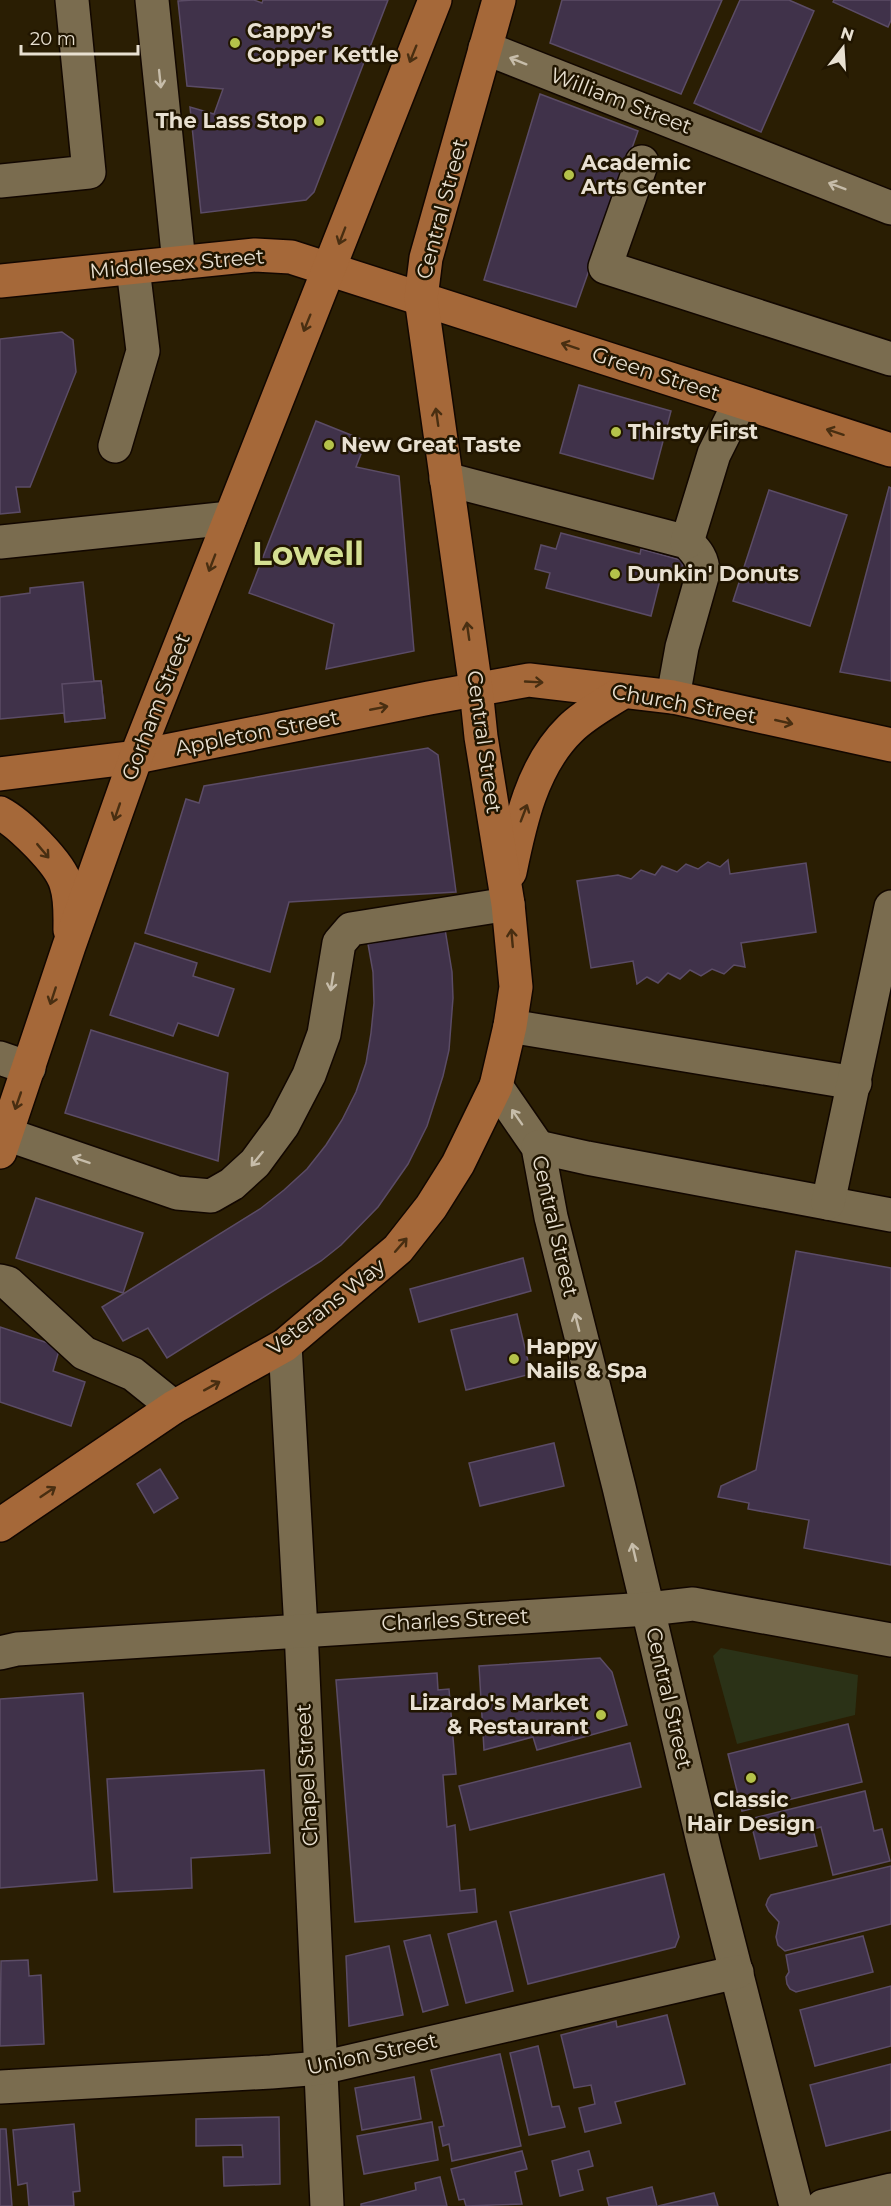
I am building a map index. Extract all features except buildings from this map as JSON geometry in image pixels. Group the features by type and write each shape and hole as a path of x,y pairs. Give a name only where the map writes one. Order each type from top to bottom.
{"main road":[{"path":"329,268 435,0"},
{"name":"Central Street","path":"495,1086 510,1026 516,987 507,897 481,737 421,298 426,258 499,0"},
{"name":"Middlesex Street","path":"0,281 274,255 329,268 421,298"},
{"name":"Gorham Street","path":"3,1143 15,1063 69,946 136,757 329,268"},
{"name":"Green Street","path":"421,298 891,450"},
{"name":"Church Street","path":"476,689 529,680 673,698 891,745"},
{"name":"Appleton Street","path":"0,774 136,757 476,689"},
{"path":"507,897 520,823 544,762 570,728 624,692"},
{"path":"0,813 14,820 44,850 66,882 70,910 69,946"},
{"name":"Veterans Way","path":"0,1525 174,1407 285,1345 398,1249 431,1207 458,1164 495,1086"}],"street":[{"path":"0,181 89,172 72,0"},
{"path":"152,0 179,263"},
{"name":"William Street","path":"486,48 891,208"},
{"path":"642,162 605,267 891,359"},
{"path":"115,446 143,351 134,268"},
{"path":"687,542 717,447 740,402"},
{"path":"446,479 687,542 699,555 703,563 703,573 682,647 673,698"},
{"path":"0,542 230,518"},
{"path":"3,1143 177,1193 212,1196 232,1184 255,1163 283,1125 309,1075 324,1034 339,943 351,930 507,897"},
{"path":"828,1203 891,907"},
{"path":"510,1026 855,1083"},
{"name":"Central Street","path":"495,1086 538,1147 551,1217 736,1972 796,2206"},
{"path":"538,1147 891,1215"},
{"path":"0,1281 8,1283 84,1353 133,1374 174,1407"},
{"name":"Chapel Street","path":"285,1345 301,1630 327,2206"},
{"name":"Charles Street","path":"8,1651 648,1609 693,1604 891,1640"},
{"name":"Union Street","path":"0,2087 321,2068 736,1972"},
{"path":"823,2206 891,2190"}],"green space":[{"path":"721,1648 858,1675 855,1715 737,1744 713,1656"}],"place":[{"name":"Cappy's Copper Kettle","path":"235,43"},
{"name":"The Lass Stop","path":"319,121"},
{"name":"Academic Arts Center","path":"569,175"},
{"name":"Thirsty First","path":"616,432"},
{"name":"New Great Taste","path":"329,445"},
{"name":"Dunkin' Donuts","path":"615,574"},
{"name":"Happy Nails & Spa","path":"514,1359"},
{"name":"Lizardo's Market & Restaurant","path":"601,1715"},
{"name":"Classic Hair Design","path":"751,1778"}],"district":[{"name":"Lowell","path":"308,553"}]}
